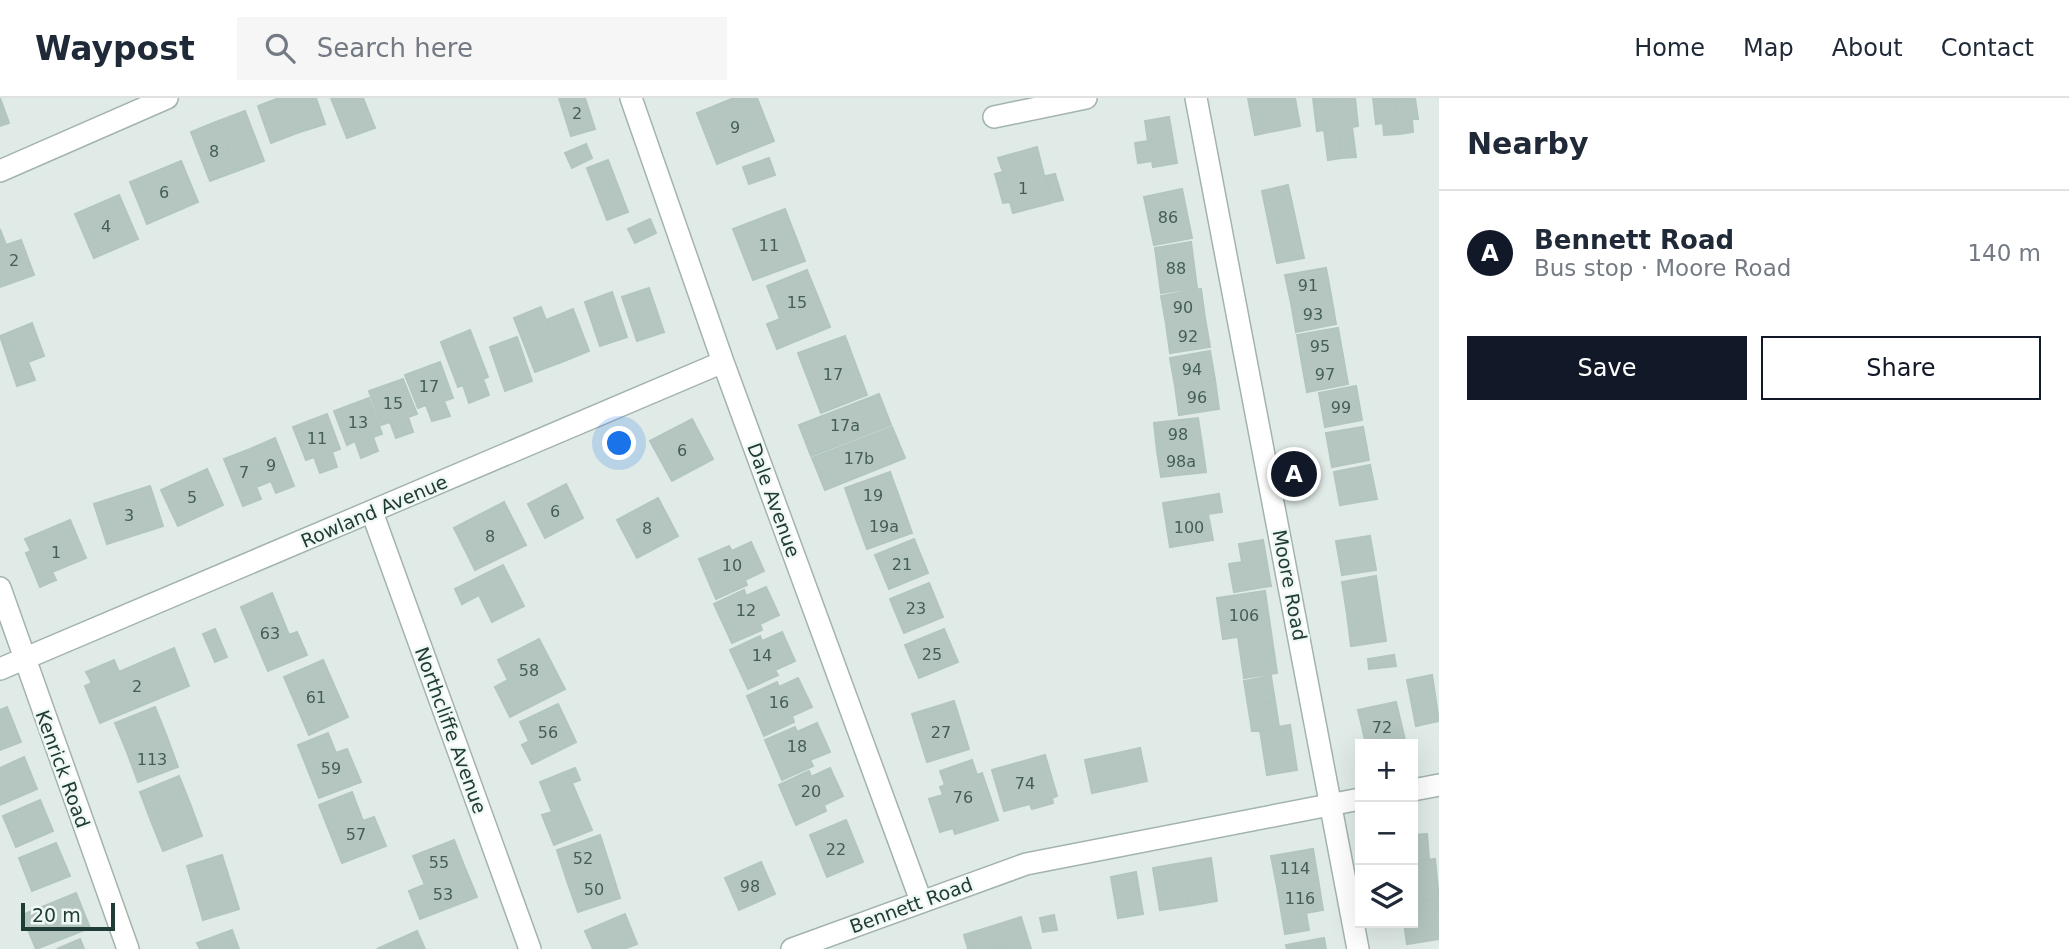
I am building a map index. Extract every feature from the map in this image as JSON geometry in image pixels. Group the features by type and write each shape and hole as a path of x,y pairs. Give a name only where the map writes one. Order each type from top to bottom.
{"street":[{"path":"0,171 167,98"},
{"name":"Dale Avenue","path":"631,98 723,362 921,901"},
{"path":"995,117 1086,98"},
{"name":"Moore Road","path":"1196,98 1358,949"},
{"name":"Rowland Avenue","path":"0,669 723,362"},
{"name":"Northcliffe Avenue","path":"372,512 530,949"},
{"name":"Kenrick Road","path":"0,588 128,949"},
{"path":"1418,789 1439,785"},
{"name":"Bennett Road","path":"792,949 1026,863 1355,800"}],"building":[{"path":"0,98 9,123 0,126"},
{"path":"279,98 287,98 300,132 271,143 258,106"},
{"path":"287,98 316,98 325,124 300,132"},
{"path":"331,98 363,98 375,128 347,138"},
{"path":"559,98 585,98 595,129 571,136"},
{"path":"734,98 757,98 774,141 717,164 697,113"},
{"path":"1248,98 1295,98 1300,126 1255,135"},
{"path":"1313,98 1334,98 1342,158 1328,160 1324,130 1317,131"},
{"path":"1334,98 1355,98 1358,126 1352,127 1356,157 1342,158"},
{"path":"1373,98 1394,98 1399,134 1384,135 1383,123 1376,124"},
{"path":"1394,98 1415,98 1418,119 1412,119 1413,132 1399,134"},
{"path":"245,111 264,161 237,171 218,121"},
{"path":"1169,117 1177,163 1153,167 1152,161 1138,163 1135,143 1148,141 1145,121"},
{"path":"218,121 237,171 210,181 191,132"},
{"path":"586,144 592,158 572,168 565,153"},
{"path":"1037,147 1051,203 1013,213 1010,202 1003,203 995,174 1003,172 998,158"},
{"path":"769,158 775,175 749,184 743,167"},
{"path":"608,160 628,212 607,220 587,168"},
{"path":"181,161 198,202 147,224 130,182"},
{"path":"1055,174 1063,200 1053,202 1046,176"},
{"path":"1288,185 1304,258 1277,263 1262,191"},
{"path":"1182,189 1192,238 1154,245 1144,197"},
{"path":"119,195 138,239 94,258 75,214"},
{"path":"785,209 805,261 753,280 733,229"},
{"path":"650,219 656,233 635,243 628,229"},
{"path":"0,229 6,245 21,240 34,275 0,287"},
{"path":"1191,242 1197,288 1161,293 1155,248"},
{"path":"1326,268 1331,295 1291,303 1285,275"},
{"path":"807,270 830,327 777,349 767,324 780,319 767,286"},
{"path":"649,288 664,332 637,341 622,297"},
{"path":"1201,289 1205,318 1166,324 1161,296"},
{"path":"612,292 627,337 600,346 585,302"},
{"path":"1331,295 1336,324 1296,332 1291,303"},
{"path":"541,307 562,362 535,372 514,318"},
{"path":"573,309 589,351 562,362 546,320"},
{"path":"1205,318 1210,347 1170,353 1166,324"},
{"path":"32,323 44,356 28,362 35,380 17,386 0,336"},
{"path":"1338,328 1343,356 1302,364 1297,335"},
{"path":"470,330 488,377 483,379 489,395 469,403 463,385 458,387 441,342"},
{"path":"845,336 867,395 821,413 798,353"},
{"path":"517,337 532,381 505,391 490,347"},
{"path":"1210,351 1215,380 1175,386 1170,358"},
{"path":"1343,356 1348,384 1307,392 1302,364"},
{"path":"440,362 453,398 444,401 450,416 432,421 426,405 418,408 405,375"},
{"path":"403,379 417,414 408,417 413,432 396,438 390,422 381,425 369,391"},
{"path":"1215,380 1219,409 1179,415 1175,386"},
{"path":"1356,386 1362,420 1325,427 1319,393"},
{"path":"879,394 891,425 811,456 799,425"},
{"path":"369,398 382,434 373,437 378,451 361,458 355,441 347,445 334,411"},
{"path":"327,414 340,449 332,452 337,467 320,473 314,457 306,460 293,427"},
{"path":"1198,418 1202,444 1157,451 1154,423"},
{"path":"692,419 713,459 672,481 650,441"},
{"path":"892,427 905,458 825,490 812,458"},
{"path":"1363,427 1369,460 1332,467 1326,433"},
{"path":"275,438 294,486 276,493 271,481 264,484 250,449"},
{"path":"1202,444 1206,472 1161,477 1157,451"},
{"path":"250,449 264,484 256,487 261,499 243,506 224,459"},
{"path":"1370,465 1377,499 1340,505 1334,472"},
{"path":"207,469 223,505 178,526 161,490"},
{"path":"890,472 901,502 856,519 845,488"},
{"path":"566,484 583,518 545,538 528,504"},
{"path":"150,486 163,526 107,544 94,504"},
{"path":"1219,494 1222,512 1208,514 1213,540 1170,547 1163,503"},
{"path":"658,498 678,536 637,558 617,520"},
{"path":"504,502 526,545 475,570 454,528"},
{"path":"901,502 912,533 867,549 856,519"},
{"path":"70,520 86,558 52,572 56,580 40,587 26,553 31,551 25,539"},
{"path":"1370,536 1376,570 1342,575 1336,541"},
{"path":"914,539 928,573 889,589 875,555"},
{"path":"1263,540 1271,586 1234,592 1229,564 1242,562 1239,544"},
{"path":"751,542 764,571 745,580 747,585 716,599 699,559 729,546 732,551"},
{"path":"503,565 524,606 492,622 479,595 462,604 455,589"},
{"path":"1376,576 1381,609 1347,614 1342,582"},
{"path":"929,583 943,617 904,633 890,599"},
{"path":"766,587 779,615 760,624 762,630 732,643 714,604 744,590 746,596"},
{"path":"1265,591 1271,632 1223,639 1217,598"},
{"path":"272,593 289,635 297,632 307,655 268,671 241,607"},
{"path":"1381,609 1386,641 1351,646 1347,614"},
{"path":"215,629 227,657 215,662 203,634"},
{"path":"944,629 958,662 919,678 905,645"},
{"path":"782,632 795,661 775,670 778,675 748,689 730,650 760,636 762,641"},
{"path":"1271,632 1277,673 1244,678 1238,637"},
{"path":"539,639 565,689 510,717 495,687 508,680 498,660"},
{"path":"174,648 189,686 100,723 85,686 92,683 86,672 114,660 119,672"},
{"path":"1394,655 1396,666 1369,669 1368,659"},
{"path":"323,660 348,717 309,735 284,677"},
{"path":"1432,675 1439,721 1416,726 1407,680"},
{"path":"1271,676 1273,689 1246,693 1244,681"},
{"path":"798,678 812,707 792,716 794,722 764,736 747,696 777,682 779,687"},
{"path":"1273,689 1275,701 1248,706 1246,693"},
{"path":"954,701 969,749 927,762 912,714"},
{"path":"1275,701 1277,714 1250,718 1248,706"},
{"path":"1396,702 1405,739 1365,739 1358,710"},
{"path":"558,704 576,742 532,764 522,745 529,741 520,722"},
{"path":"7,707 21,742 0,750 0,710"},
{"path":"155,707 167,737 127,752 115,723"},
{"path":"1277,714 1279,727 1252,731 1250,718"},
{"path":"817,723 830,752 810,760 813,766 782,780 765,740 795,727 797,732"},
{"path":"1290,725 1297,770 1267,775 1260,730"},
{"path":"328,733 336,753 347,749 361,782 319,798 298,745"},
{"path":"167,737 178,767 138,782 127,752"},
{"path":"1140,748 1147,781 1120,787 1113,754"},
{"path":"1113,754 1120,787 1092,793 1085,760"},
{"path":"1045,755 1057,796 1052,798 1053,803 1032,809 1030,804 1004,811 992,770"},
{"path":"24,757 37,789 0,805 0,768"},
{"path":"972,760 977,775 982,773 998,820 955,834 953,828 940,832 929,799 943,795 940,787 945,785 940,771"},
{"path":"575,768 580,780 572,783 592,830 554,845 542,815 552,812 540,782"},
{"path":"830,768 843,796 824,805 826,811 796,825 779,785 809,771 811,777"},
{"path":"179,776 191,806 151,821 140,792"},
{"path":"352,792 363,821 374,817 386,846 342,863 319,805"},
{"path":"40,800 53,831 16,847 3,816"},
{"path":"191,806 202,836 163,851 151,821"},
{"path":"846,820 863,862 827,877 810,835"},
{"path":"1427,834 1429,859 1418,860 1418,835"},
{"path":"600,835 610,866 567,881 557,850"},
{"path":"454,840 465,868 425,885 413,856"},
{"path":"56,843 70,876 32,891 19,858"},
{"path":"1313,849 1318,879 1277,887 1271,856"},
{"path":"222,855 239,909 203,920 187,866"},
{"path":"1211,858 1217,901 1188,906 1182,863"},
{"path":"1435,859 1439,899 1418,901 1418,861"},
{"path":"761,862 775,894 739,910 725,878"},
{"path":"1182,863 1188,906 1160,910 1153,868"},
{"path":"610,866 620,898 578,912 567,881"},
{"path":"465,868 477,897 420,919 409,891"},
{"path":"1136,872 1143,914 1118,918 1111,877"},
{"path":"1318,879 1323,910 1306,913 1309,930 1285,934 1277,887"},
{"path":"76,893 90,928 36,949 22,915"},
{"path":"1439,899 1439,939 1407,944 1405,928 1418,928 1418,901"},
{"path":"625,914 637,944 624,949 593,949 585,931"},
{"path":"1054,915 1057,930 1043,932 1040,918"},
{"path":"1021,917 1031,949 1000,949 993,926"},
{"path":"993,926 1000,949 968,949 964,935"},
{"path":"232,930 239,949 200,949 197,943"},
{"path":"417,931 425,949 377,949"},
{"path":"1324,938 1326,949 1287,949 1286,945"},
{"path":"80,939 84,949 57,949"}],"place":[{"name":"Bennett Road","path":"1294,474"}]}
